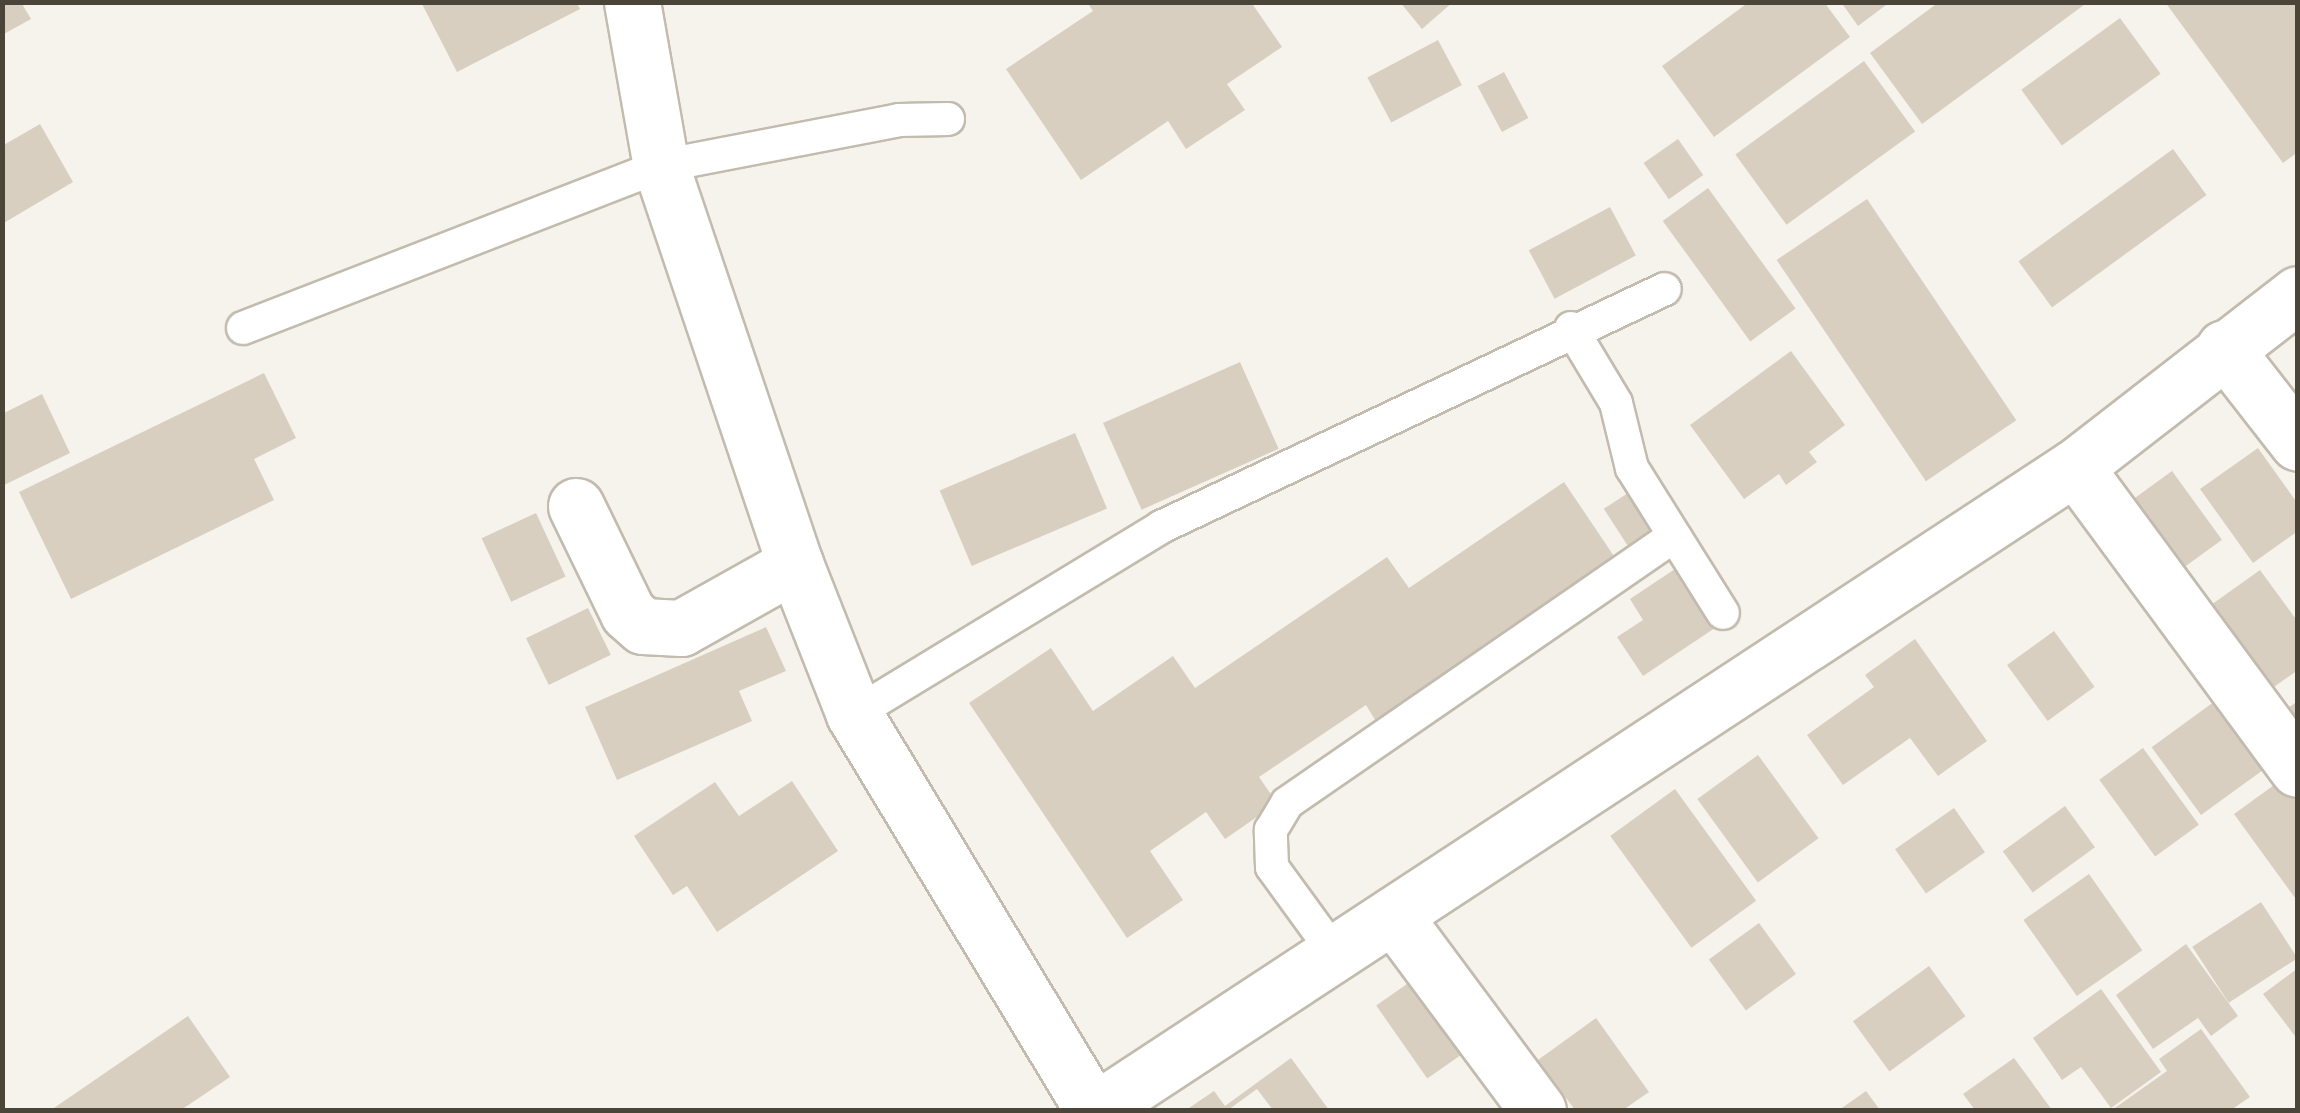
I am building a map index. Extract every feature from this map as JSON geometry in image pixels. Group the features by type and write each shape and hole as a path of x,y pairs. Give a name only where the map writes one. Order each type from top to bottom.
{"street":[{"path":"632,2 661,166 795,564 854,714 1094,1110 1336,956 2075,467 2298,294"},
{"path":"2224,348 2298,443"},
{"path":"2075,467 2298,769"},
{"path":"576,506 628,613 643,626 681,628 795,564"},
{"path":"1393,915 1538,1110"}],"lane":[{"path":"243,328 661,166 900,120 948,119"},
{"path":"854,714 1160,528 1570,328 1664,289"},
{"path":"1570,328 1616,403 1632,468 1723,613"},
{"path":"1336,956 1272,867 1271,830 1287,803 1674,536"}],"building":[{"path":"2,2 21,2 31,19 2,35"},
{"path":"421,2 576,2 580,9 457,72"},
{"path":"1087,2 1251,2 1282,47 1227,84 1245,110 1186,149 1168,121 1081,180 1006,69 1093,11"},
{"path":"1400,2 1453,2 1422,29"},
{"path":"1749,2 1824,2 1850,37 1714,137 1662,66"},
{"path":"1841,2 1890,2 1858,26"},
{"path":"1939,2 2088,2 1922,124 1870,53"},
{"path":"2165,2 2298,2 2298,152 2283,163"},
{"path":"2120,18 2161,74 2062,146 2021,90"},
{"path":"1438,40 1462,85 1391,123 1367,78"},
{"path":"1864,61 1915,131 1787,225 1735,154"},
{"path":"1504,72 1528,118 1502,132 1478,86"},
{"path":"40,124 73,182 2,224 2,146"},
{"path":"1678,139 1703,175 1669,199 1644,163"},
{"path":"2173,149 2207,195 2052,307 2018,261"},
{"path":"1708,188 1796,309 1750,341 1663,221"},
{"path":"1867,199 2016,420 1926,481 1777,260"},
{"path":"1610,207 1636,256 1555,299 1529,250"},
{"path":"1791,351 1845,425 1809,452 1817,462 1786,485 1779,474 1744,499 1690,425"},
{"path":"1240,362 1279,449 1142,510 1103,423"},
{"path":"264,373 296,438 254,459 274,500 71,599 19,492"},
{"path":"42,394 70,453 2,486 2,414"},
{"path":"1075,433 1107,508 972,566 940,490"},
{"path":"2258,448 2298,504 2298,531 2253,563 2200,489"},
{"path":"2172,471 2222,540 2169,578 2119,509"},
{"path":"1564,482 1620,565 1380,728 1366,705 1259,777 1277,803 1225,839 1206,812 1150,851 1183,900 1127,938 969,703 1051,648 1093,711 1173,656 1195,688 1387,557 1409,588"},
{"path":"1639,486 1669,532 1634,555 1604,509"},
{"path":"536,513 566,576 511,602 482,538"},
{"path":"1684,563 1724,622 1643,676 1617,637 1643,620 1630,599"},
{"path":"2260,570 2298,622 2298,670 2250,704 2190,620"},
{"path":"588,608 611,655 549,685 526,638"},
{"path":"766,627 786,671 739,691 752,721 617,780 585,707"},
{"path":"2054,631 2095,687 2048,721 2007,665"},
{"path":"1915,639 1987,741 1938,776 1910,738 1843,785 1807,735 1874,687 1865,675"},
{"path":"2222,696 2271,764 2201,815 2152,747"},
{"path":"2298,701 2298,749 2275,717"},
{"path":"2143,748 2199,825 2155,857 2099,780"},
{"path":"1758,755 1819,838 1758,882 1697,799"},
{"path":"2288,775 2298,789 2298,902 2234,814"},
{"path":"792,781 838,851 717,932 687,886 673,895 634,836 715,782 739,816"},
{"path":"1675,789 1756,901 1691,948 1610,836"},
{"path":"2065,806 2095,847 2033,893 2003,851"},
{"path":"1954,808 1985,852 1926,894 1895,849"},
{"path":"2089,874 2142,950 2077,996 2023,920"},
{"path":"2261,902 2297,958 2229,1003 2192,947"},
{"path":"1759,923 1796,974 1746,1010 1709,959"},
{"path":"2186,944 2238,1016 2211,1036 2198,1018 2153,1049 2116,995"},
{"path":"1929,966 1965,1016 1889,1071 1853,1021"},
{"path":"2298,968 2298,1040 2263,994"},
{"path":"1427,970 1478,1043 1427,1078 1376,1006"},
{"path":"2101,989 2161,1072 2111,1108 2081,1067 2062,1080 2033,1038"},
{"path":"188,1016 230,1077 181,1110 51,1110"},
{"path":"1596,1018 1649,1092 1623,1110 1575,1110 1538,1060"},
{"path":"2201,1029 2250,1097 2231,1110 2112,1110 2167,1071 2159,1059"},
{"path":"1291,1058 1329,1110 1273,1110 1257,1089 1228,1110 1186,1110 1214,1091 1225,1106"},
{"path":"2014,1058 2052,1110 1975,1110 1963,1094"},
{"path":"1866,1091 1880,1110 1839,1110"}]}
